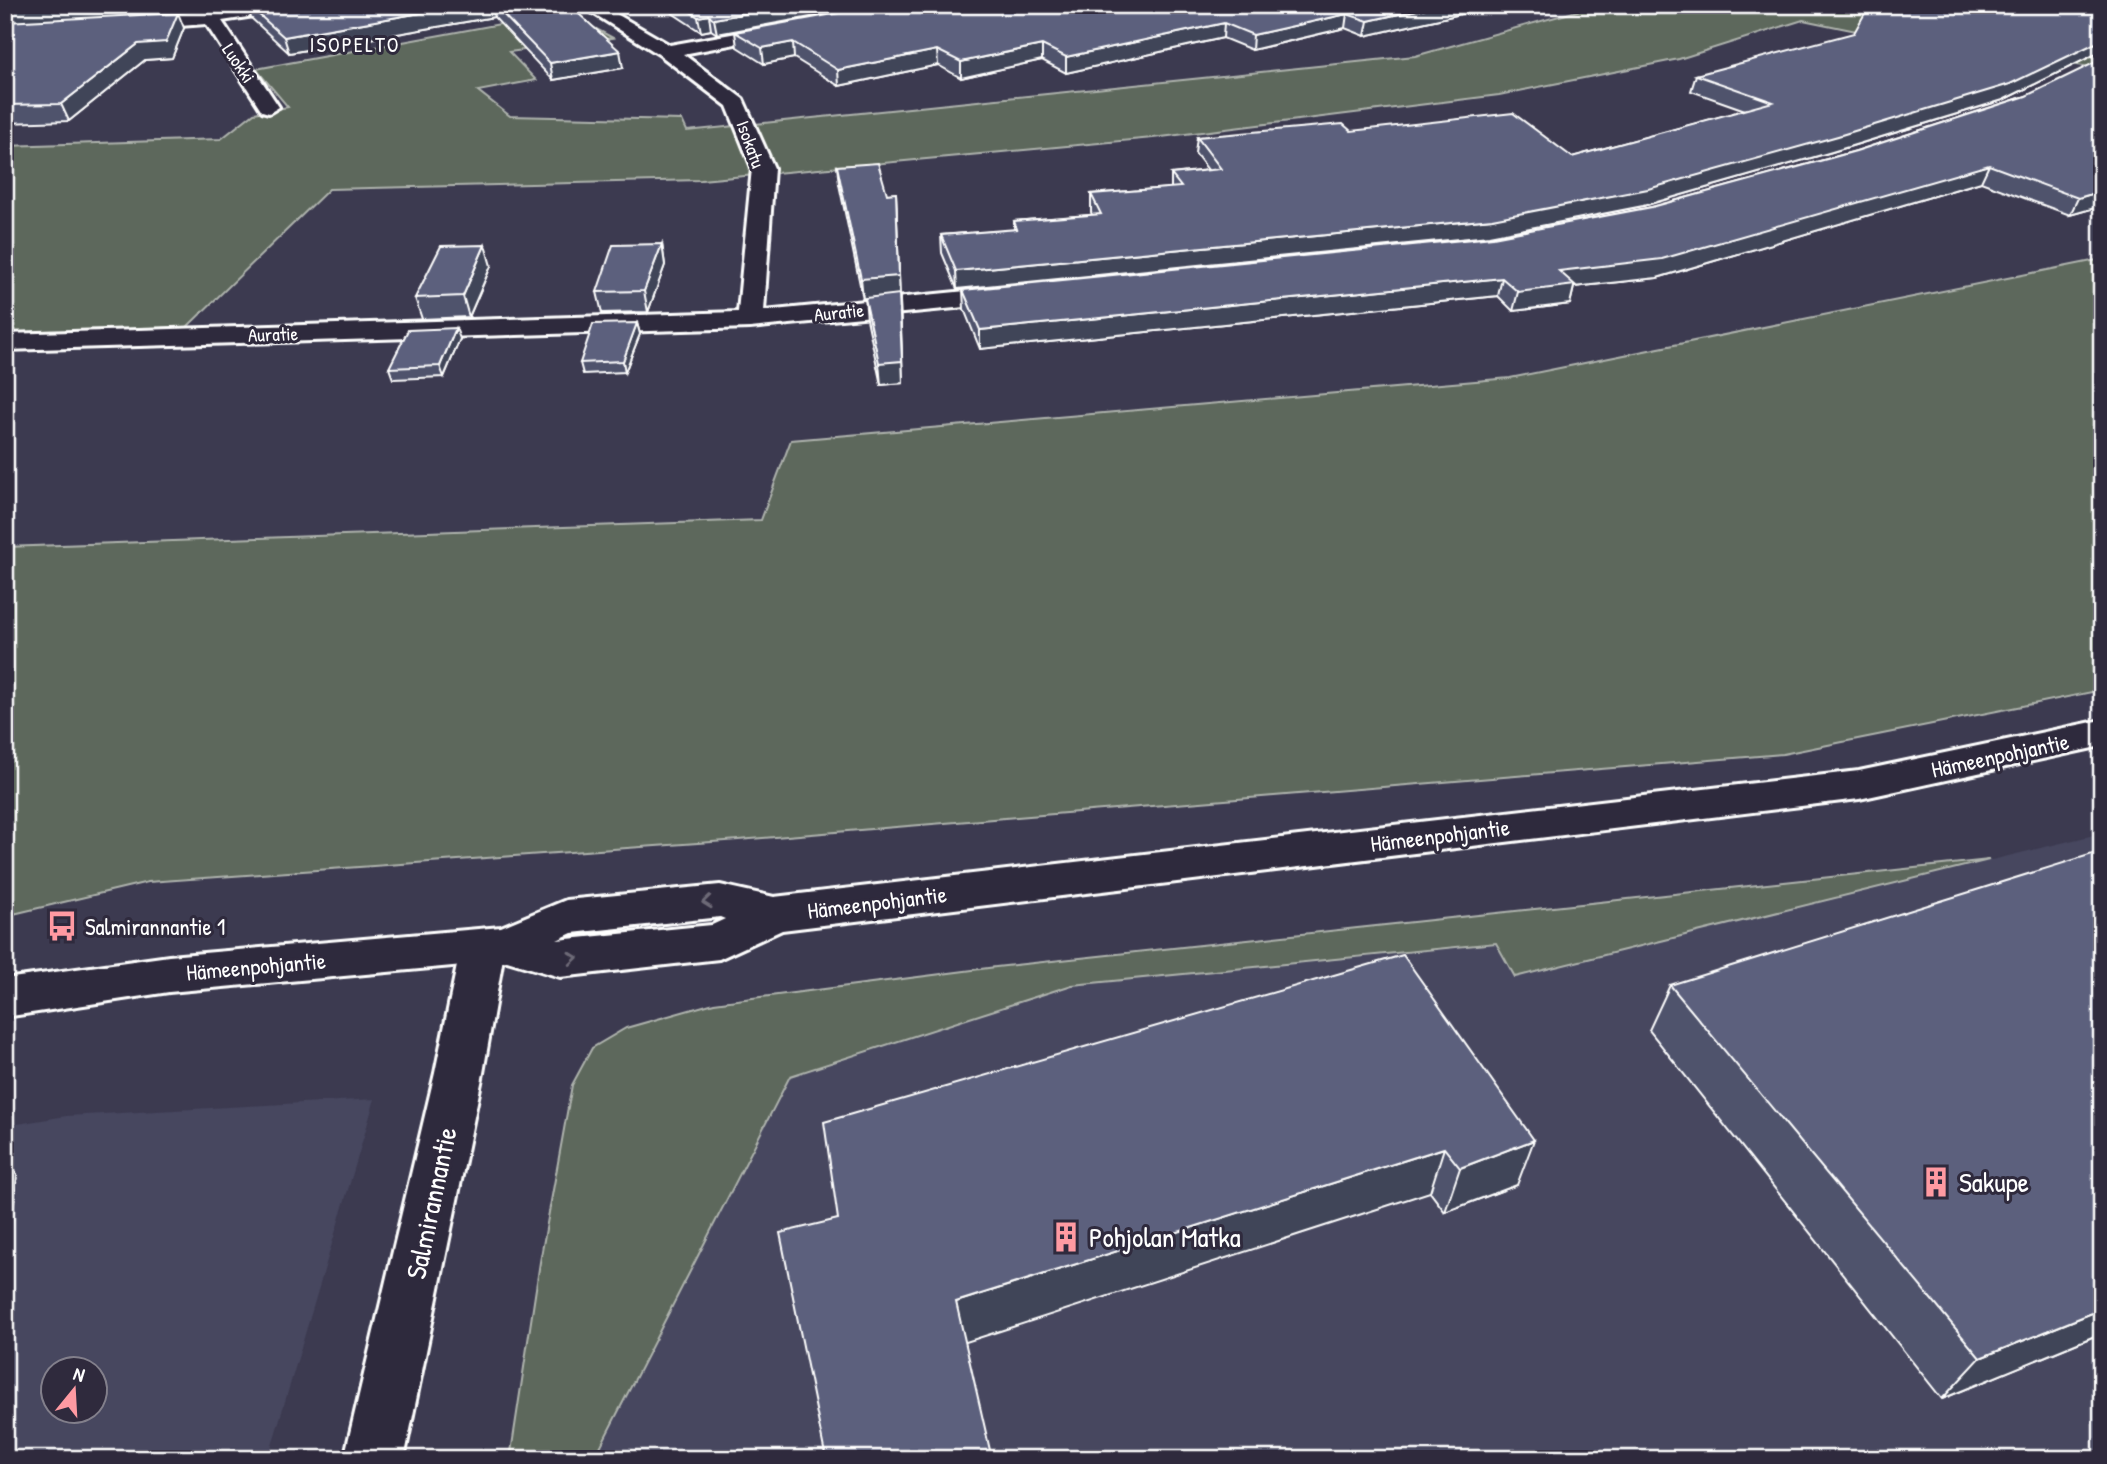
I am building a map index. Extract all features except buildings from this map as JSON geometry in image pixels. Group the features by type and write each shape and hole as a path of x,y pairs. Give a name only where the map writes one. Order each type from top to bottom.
{"street":[{"path":"113,26 211,18 292,5"},
{"name":"Isokatu","path":"589,5 667,51 736,103 764,167 750,320"},
{"name":"Luokki","path":"211,18 269,107"},
{"path":"667,51 800,26"},
{"name":"Auratie","path":"5,342 750,320 1035,292"},
{"name":"Hämeenpohjantie","path":"5,998 169,974 495,945 560,959 719,942 774,914 1859,785 2102,733"},
{"name":"Salmirannantie","path":"374,1459 456,1087 495,945"}],"shaded area":[{"path":"2102,833 2102,1459 594,1459 790,1076 1072,985 1496,943 1516,976"},
{"path":"375,1099 268,1459 5,1459 5,1126 66,1116"}],"green space":[{"path":"1599,5 1885,5 2102,36 2102,60 2091,67 1900,40 1803,20 1679,59 1499,95 1153,138 701,180 329,189 187,327 5,334 5,146 221,139 254,113 288,107 256,69 565,12 613,38 509,52 536,80 478,91 510,116 682,120 687,131 1415,56"},
{"path":"2102,259 2102,690 1783,754 726,841 148,882 5,916 5,547 761,520 791,440 1510,378"},
{"path":"1989,860 1515,977 1496,943 1072,985 790,1076 594,1459 510,1459 540,1262 572,1085 592,1048 626,1028 714,1003 996,967"}],"waterway":[{"path":"1885,5 1912,9"}],"place":[{"name":"Salmirannantie 1","path":"62,926"},
{"name":"Sakupe","path":"1936,1182"},
{"name":"Pohjolan Matka","path":"1066,1237"}],"district":[{"name":"ISOPELTO","path":"355,44"}]}
